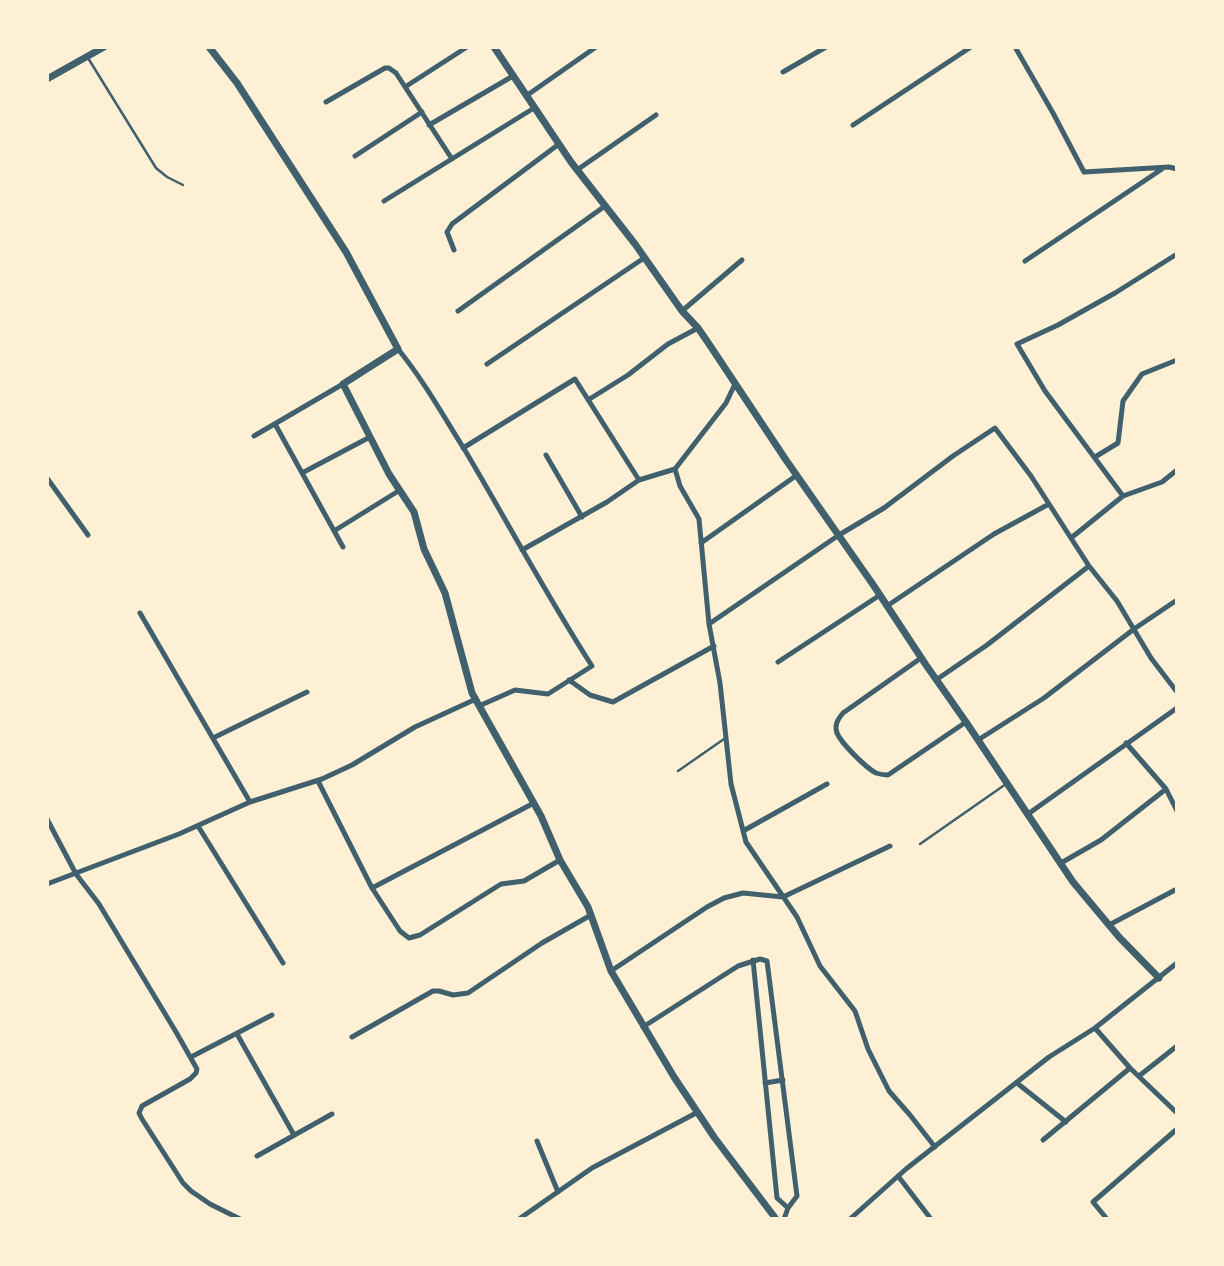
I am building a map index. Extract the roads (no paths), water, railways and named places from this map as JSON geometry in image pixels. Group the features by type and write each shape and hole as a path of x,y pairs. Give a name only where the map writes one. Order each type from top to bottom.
{"street":[{"path":"47,79 104,47"},
{"path":"47,884 198,826 250,802 318,781 352,765 415,727 478,703 515,690 548,694 592,666 420,376 398,349 346,252 237,83 209,47"},
{"path":"405,87 467,47"},
{"path":"494,47 577,170 635,244 682,311 698,328 1073,882 1159,978"},
{"path":"526,96 596,47"},
{"path":"783,72 826,47"},
{"path":"853,125 971,47"},
{"path":"1015,47 1084,172 1165,167 1177,169"},
{"path":"326,102 389,68 396,73 452,159"},
{"path":"429,125 513,76"},
{"path":"384,201 534,108"},
{"path":"355,156 422,113"},
{"path":"577,170 656,115"},
{"path":"454,250 447,232 452,224 559,144"},
{"path":"1025,261 1165,167"},
{"path":"458,311 605,206"},
{"path":"1123,496 1045,391 1017,344 1115,293 1177,254"},
{"path":"487,364 644,258"},
{"path":"682,311 742,260"},
{"path":"588,400 628,375 668,344 698,328"},
{"path":"254,436 398,349"},
{"path":"1095,457 1118,443 1123,401 1142,374 1177,360"},
{"path":"463,448 575,379 639,480"},
{"path":"343,384 389,474 414,512 424,549 445,593 472,693 534,803 560,860 588,907 611,971 674,1077 714,1137 776,1219"},
{"path":"522,550 582,517 639,480 675,469 726,403 735,384"},
{"path":"275,424 343,547"},
{"path":"709,624 839,535 884,508 995,428 1089,566 1117,601 1151,658 1177,692"},
{"path":"302,472 370,437"},
{"path":"547,455 582,517"},
{"path":"675,469 680,486 699,519 709,624 727,737 731,784 746,842 797,917 820,966 855,1011 868,1049 889,1091 935,1147"},
{"path":"1071,538 1123,496 1162,482 1177,470"},
{"path":"701,543 797,475"},
{"path":"47,478 88,535"},
{"path":"334,531 400,489"},
{"path":"887,606 994,534 1049,504"},
{"path":"936,680 987,645 1089,566"},
{"path":"779,662 880,595"},
{"path":"978,740 1044,698 1134,629 1177,600"},
{"path":"140,613 250,802"},
{"path":"569,680 590,695 612,702 714,646"},
{"path":"921,658 843,713 835,726 836,733 869,768 888,775 967,722"},
{"path":"212,738 307,692"},
{"path":"1028,814 1177,708"},
{"path":"1126,743 1167,789 1177,811"},
{"path":"318,781 372,888 400,931 409,938 414,938 501,884 524,881 560,860"},
{"path":"743,831 827,784"},
{"path":"1061,863 1101,840 1167,789"},
{"path":"372,888 534,803"},
{"path":"47,819 76,874 99,904 197,1069 194,1076 142,1106 139,1113 183,1183 209,1204 240,1219"},
{"path":"198,826 283,963"},
{"path":"611,971 724,898 743,893 783,897 890,846"},
{"path":"1109,925 1177,888"},
{"path":"352,1037 433,991 439,990 453,995 468,993 542,943 591,915"},
{"path":"643,1027 738,966 753,960 767,961 797,1196 788,1208 785,1219"},
{"path":"753,960 777,1198 788,1208"},
{"path":"850,1219 898,1176 1049,1057 1095,1028 1177,963"},
{"path":"191,1058 272,1016"},
{"path":"1095,1028 1130,1068 1177,1113"},
{"path":"237,1034 294,1135"},
{"path":"1139,1076 1177,1046"},
{"path":"1043,1140 1130,1068"},
{"path":"765,1083 783,1080"},
{"path":"1017,1083 1066,1122"},
{"path":"519,1219 604,1161 698,1112"},
{"path":"257,1156 332,1114"},
{"path":"1107,1219 1093,1202 1177,1129"},
{"path":"537,1141 558,1192"},
{"path":"898,1176 931,1219"}],"lane":[{"path":"87,57 156,168 183,185"},
{"path":"678,771 727,737"},
{"path":"920,844 1006,784"}]}
